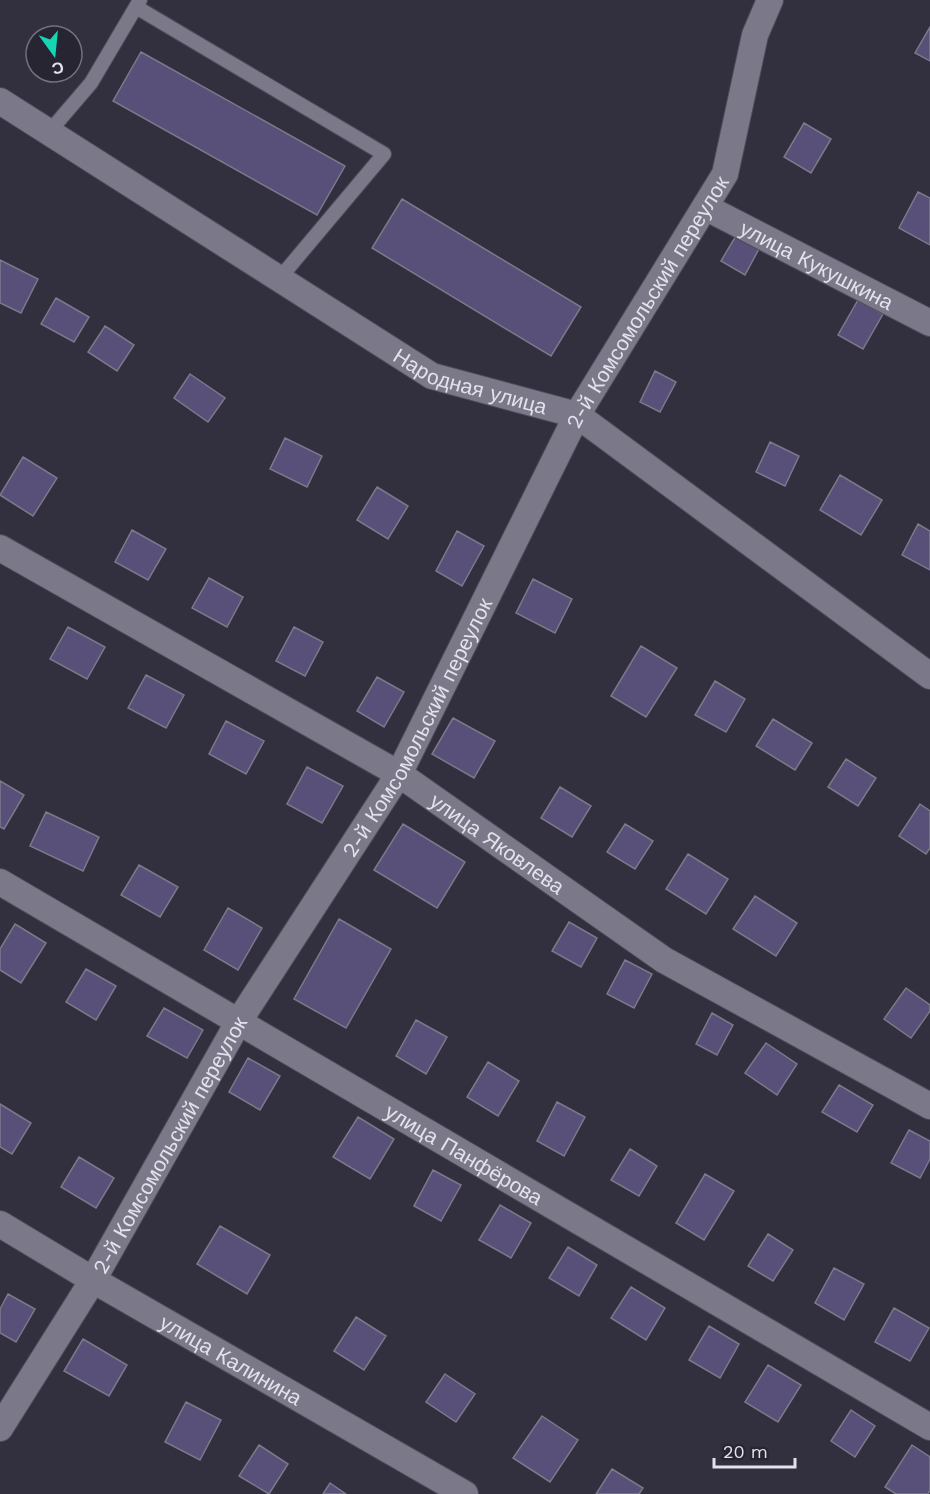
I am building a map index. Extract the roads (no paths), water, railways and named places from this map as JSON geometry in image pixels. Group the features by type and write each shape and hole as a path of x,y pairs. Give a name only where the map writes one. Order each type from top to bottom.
{"street":[{"name":"2-й Комсомольский переулок","path":"0,1428 93,1280 239,1021 399,774 577,415 725,174 755,35 770,0"},
{"name":"Народная улица","path":"0,101 432,376 577,415 930,676"},
{"name":"улица Кукушкина","path":"705,207 930,322"},
{"name":"улица Яковлева","path":"0,548 399,774 664,960 930,1106"},
{"name":"улица Панфёрова","path":"0,882 930,1427"},
{"name":"улица Калинина","path":"0,1224 465,1494"}],"lane":[{"path":"49,132 92,83 138,3 384,154 279,279"}]}
